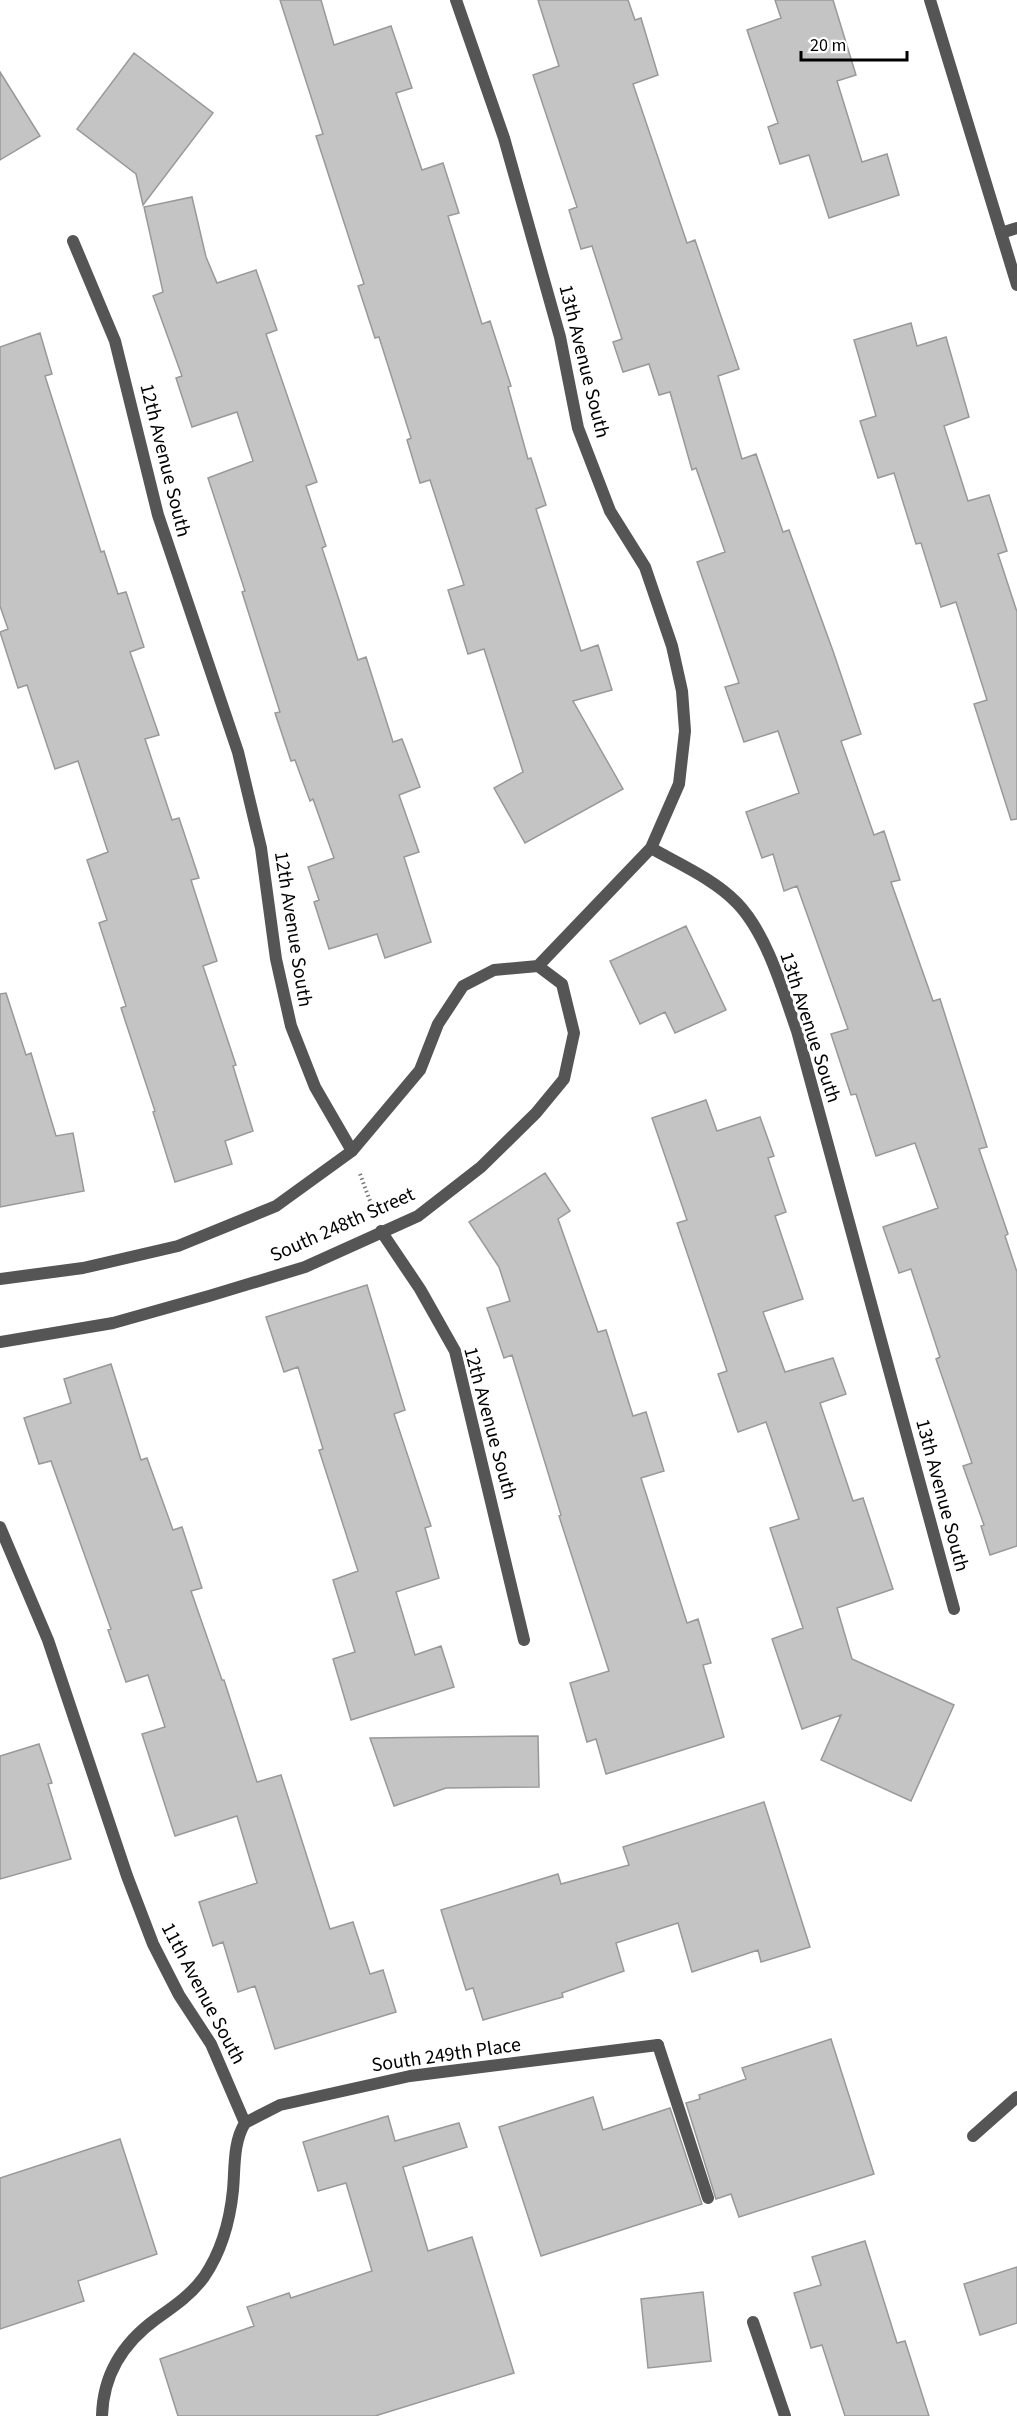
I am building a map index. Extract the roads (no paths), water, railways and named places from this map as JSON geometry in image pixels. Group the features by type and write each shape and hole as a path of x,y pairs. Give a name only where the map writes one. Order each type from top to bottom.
{"street":[{"name":"13th Avenue South","path":"456,0 504,138 560,337 578,428 610,511 645,567 672,646 682,691 685,731 679,784 651,848 719,888 737,903 761,940 779,980 796,1031 954,1609"},
{"path":"930,0 1017,285"},
{"path":"1001,233 1017,228"},
{"name":"12th Avenue South","path":"73,241 115,341 158,515 238,752 261,848 276,959 291,1026 315,1088 352,1151"},
{"path":"0,1279 83,1268 178,1246 276,1206 352,1151 420,1070 438,1024 463,986 494,970 538,966 651,848"},
{"name":"South 248th Street","path":"0,1342 113,1323 305,1267 417,1216 481,1167 536,1113 564,1079 574,1033 562,984 538,966"},
{"name":"12th Avenue South","path":"381,1231 420,1288 455,1351 524,1641"},
{"name":"11th Avenue South","path":"0,1527 48,1640 127,1876 153,1944 179,1995 211,2044 244,2123"},
{"name":"South 249th Place","path":"244,2123 280,2104 410,2076 658,2045 708,2198"},
{"path":"973,2136 1017,2097"},
{"path":"102,2416 107,2382 119,2355 142,2329 183,2301 204,2277 219,2249 229,2215 237,2142 244,2123"},
{"path":"753,2322 785,2416"}]}
